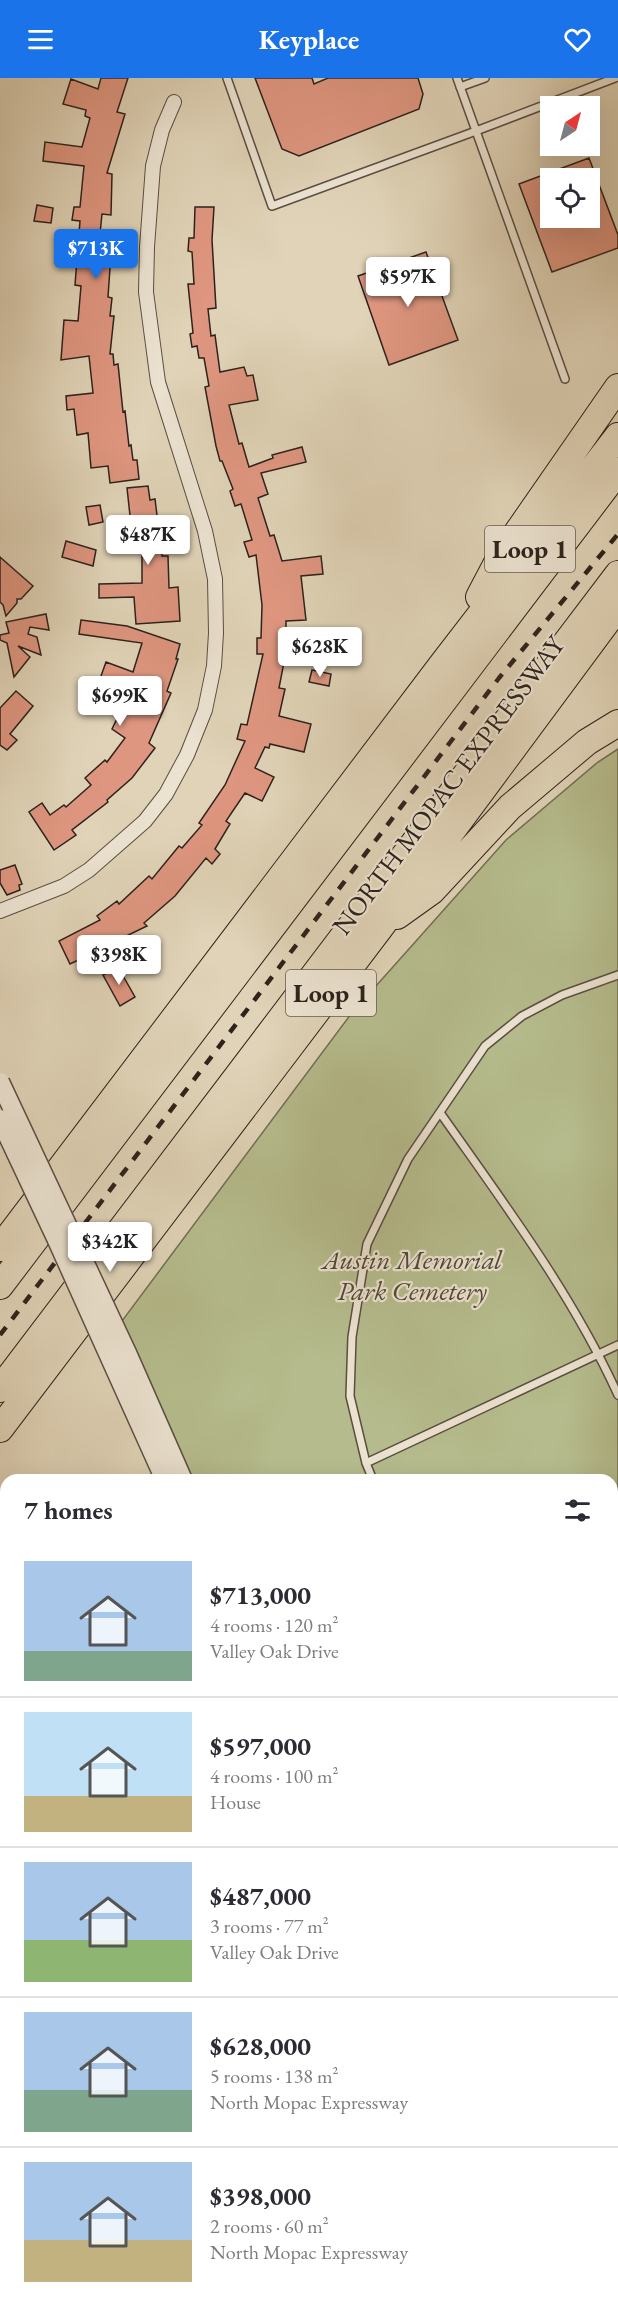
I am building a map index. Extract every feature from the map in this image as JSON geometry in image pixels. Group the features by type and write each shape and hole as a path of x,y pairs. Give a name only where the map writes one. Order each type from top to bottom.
{"highway":[{"path":"443,663 500,557 618,387"},
{"name":"Loop 1","path":"0,1248 618,436"},
{"path":"0,1286 618,471"},
{"path":"0,1389 522,717 618,574"},
{"name":"NORTH MOPAC EXPRESSWAY","path":"0,1429 380,928 522,717 618,607"},
{"path":"380,928 432,891 510,807 587,742 618,723"}],"street":[{"path":"0,912 64,886 89,870 145,821 166,794 187,755 206,710 216,633 215,579 205,531 158,382 146,292 153,166 162,130 174,102"},
{"path":"0,1082 118,1334 180,1474"},
{"path":"0,1119 162,1474"}],"lane":[{"path":"227,78 272,206 615,78"},
{"path":"457,78 565,379"},
{"path":"460,87 485,78"},
{"path":"371,1474 350,1396 352,1337 367,1244 408,1159 441,1114 485,1046 522,1016 562,995 616,979"},
{"path":"441,1114 545,1262 599,1353 618,1395"},
{"path":"366,1463 618,1345"}],"green space":[{"name":"Austin Memorial Park Cemetery","path":"618,749 618,1474 189,1474 119,1325 351,1014 506,840 598,762"}],"building":[{"path":"101,78 128,78 117,112 125,114 107,173 112,174 111,215 102,214 98,254 111,254 108,297 112,298 110,316 114,316 110,354 113,354 114,365 118,364 129,446 131,445 133,460 137,460 139,479 110,483 108,466 91,468 88,433 77,435 74,409 67,410 66,396 93,393 89,356 61,360 64,320 78,321 81,286 75,285 80,221 72,220 74,207 80,207 84,166 43,161 45,142 82,147 90,118 85,116 86,110 63,104 71,79 98,89"},
{"path":"255,78 312,78 314,84 328,78 418,78 423,94 419,109 299,156 282,149"},
{"path":"589,158 593,168 562,168"},
{"path":"540,176 540,228 600,228 600,187 618,235 618,248 552,272 519,184"},
{"path":"37,205 53,208 51,223 34,221"},
{"path":"195,207 214,207 212,240 216,308 208,309 211,336 215,335 220,372 244,367 247,376 253,375 258,400 229,405 239,444 242,443 249,467 273,458 272,455 302,447 306,462 261,473 268,494 258,498 270,536 274,535 282,561 321,556 323,574 301,576 306,620 286,621 286,652 279,688 285,689 279,716 311,724 304,752 270,744 269,748 265,747 255,768 274,777 262,801 245,793 226,821 230,824 215,849 220,854 212,864 206,858 175,896 144,923 147,926 116,941 114,938 83,954 85,957 70,964 59,941 100,920 97,916 117,901 119,904 149,876 152,879 179,846 182,848 202,825 199,823 225,785 245,741 237,739 241,724 247,725 263,654 257,654 257,638 261,638 262,605 256,555 249,557 244,542 252,540 241,504 235,506 230,491 233,489 222,461 220,461 205,387 209,386 204,358 199,358 197,346 192,347 190,334 193,333 188,284 194,284 192,252 188,251 189,238 194,238"},
{"path":"426,252 458,340 389,365 358,276"},
{"path":"148,486 150,500 155,499 160,540 162,540 162,556 168,556 169,588 178,587 180,621 136,624 134,597 99,598 99,584 142,583 142,543 133,543 127,488"},
{"path":"100,505 103,522 89,525 86,507"},
{"path":"66,541 96,550 93,566 62,557"},
{"path":"0,557 33,586 21,599 17,599 17,603 6,616 0,602"},
{"path":"46,614 49,630 30,627 28,634 37,637 41,655 18,646 30,657 14,677 7,643 0,640 0,635 9,633 6,622"},
{"path":"81,620 127,626 180,644 176,659 178,659 167,691 171,693 149,743 155,748 132,778 107,800 108,802 72,830 76,835 54,850 29,812 42,803 50,815 64,805 66,807 91,785 85,778 105,760 107,762 125,738 112,729 132,688 101,676 106,662 133,672 142,643 79,634"},
{"path":"312,670 331,674 329,686 309,682"},
{"path":"16,691 33,706 10,734 17,740 7,750 0,745 0,708"},
{"path":"15,865 22,884 19,885 20,890 7,895 0,883 0,870"},
{"path":"118,967 135,997 120,1006 103,975"}],"railway":[{"path":"0,1335 499,678 618,534"}]}
